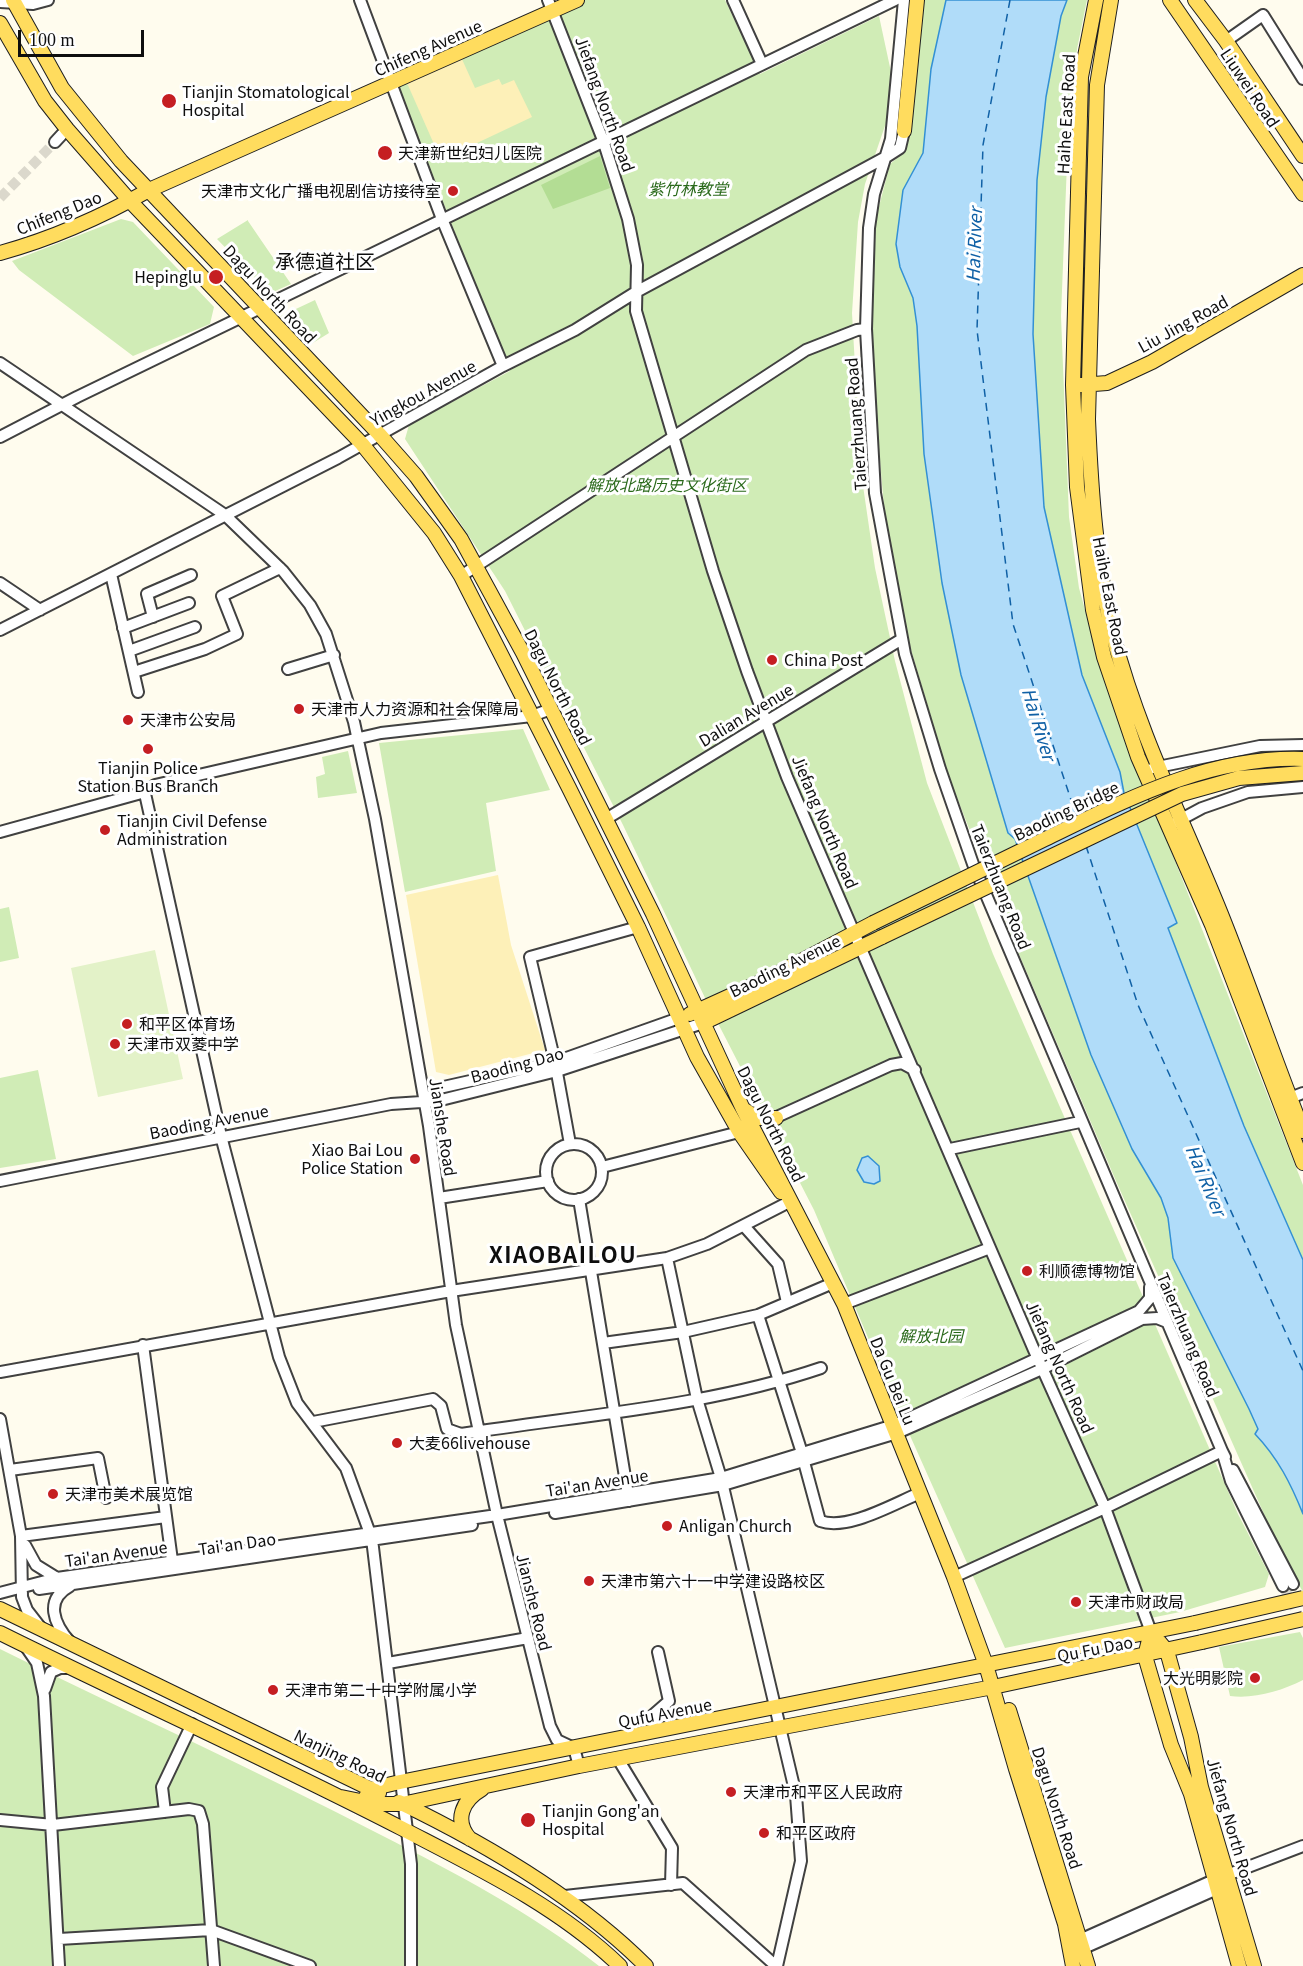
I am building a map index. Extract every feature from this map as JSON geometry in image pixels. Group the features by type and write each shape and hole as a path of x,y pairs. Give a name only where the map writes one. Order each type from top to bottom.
{"main road":[{"name":"Chifeng Avenue","path":"130,201 149,190 391,82 550,6 577,0"},
{"path":"904,131 917,0"},
{"name":"Haihe East Road","path":"1096,0 1082,77 1073,386 1077,487 1093,610 1117,698 1144,772 1221,912 1296,1096 1303,1131"},
{"name":"Haihe East Road","path":"1111,0 1097,85 1090,385 1090,474 1100,559 1113,634 1131,695 1159,766 1174,823 1303,1163"},
{"name":"Liuwei Road","path":"1170,0 1303,194"},
{"name":"Liuwei Road","path":"1195,0 1226,41 1303,156"},
{"name":"Dagu North Road","path":"14,2 62,88 121,161 380,434 438,506 475,566 606,819 686,989 695,1019 743,1109 747,1130"},
{"path":"0,23 45,101 67,129 130,201 362,444 416,507 461,576 638,927 667,991 695,1019 727,1005"},
{"name":"Chifeng Dao","path":"0,253 39,240 130,201"},
{"name":"Liu Jing Road","path":"1073,386 1107,383 1152,362 1303,275"},
{"name":"Baoding Bridge","path":"855,933 1121,802 1176,779 1235,764 1303,759"},
{"name":"Baoding Bridge","path":"882,937 1182,794 1239,778 1303,773"},
{"name":"Baoding Avenue","path":"727,1005 855,933"},
{"name":"Baoding Avenue","path":"727,1005 882,937"},
{"path":"686,989 702,1000 727,1005"},
{"name":"Dagu North Road","path":"695,1019 697,1057 747,1130 791,1202"},
{"path":"743,1109 757,1118 776,1118"},
{"name":"Da Gu Bei Lu","path":"791,1202 844,1304 954,1577"},
{"name":"Dagu North Road","path":"954,1577 986,1665 997,1686 1016,1769 1065,1924 1088,1966"},
{"name":"Qu Fu Dao","path":"986,1665 1196,1623 1303,1598"},
{"name":"Nanjing Road","path":"0,1609 402,1804 473,1843 564,1896 612,1934 646,1966"},
{"name":"Qu Fu Dao","path":"997,1686 1145,1656 1303,1619"},
{"path":"1145,1656 1151,1632"},
{"name":"Jiefang North Road","path":"1151,1632 1167,1651 1191,1737 1239,1966"},
{"path":"0,1633 362,1805 539,1904 590,1938 620,1966"},
{"name":"Jiefang North Road","path":"1145,1656 1172,1745 1220,1882 1254,1966"},
{"name":"Qufu Avenue","path":"370,1789 986,1665"},
{"path":"362,1805 402,1804 579,1766 997,1686"},
{"path":"345,1777 378,1783 400,1782"},
{"path":"473,1843 463,1830 462,1810 471,1797 488,1785"},
{"path":"362,1805 370,1789"},
{"path":"392,1823 402,1804"},
{"name":"Dagu North Road","path":"1073,1966 1079,1947"}],"street":[{"path":"0,2 33,4 48,0"},
{"path":"360,0 443,221 503,366"},
{"path":"733,0 762,64"},
{"path":"0,437 244,320 603,140 895,0"},
{"path":"886,157 891,139 904,0"},
{"name":"Jiefang North Road","path":"550,6 603,140 634,246 638,276 636,311 671,435 727,615 765,721 1040,1364 1106,1508 1151,1632"},
{"path":"1226,41 1263,15 1303,79"},
{"path":"55,142 67,129"},
{"path":"886,157 900,148 904,131"},
{"name":"Yingkou Avenue","path":"0,630 362,444 503,366 575,330 636,292 886,157"},
{"name":"Taierzhuang Road","path":"886,157 874,194 868,228 866,329 875,493 902,639 940,769 973,864 1080,1122 1222,1451 1288,1585"},
{"path":"856,173 871,177 874,194"},
{"path":"461,576 671,435 806,350 857,330 866,329"},
{"name":"Jianshe Road","path":"0,363 225,515 280,568 310,605 334,655 357,738 377,830 425,1102 451,1291 478,1431 497,1518 550,1726"},
{"path":"134,672 205,649 237,634 222,596 280,568"},
{"path":"111,574 138,692"},
{"path":"153,617 147,594 191,575"},
{"path":"0,583 40,609"},
{"path":"123,628 189,603"},
{"path":"129,651 195,627"},
{"name":"Dalian Avenue","path":"606,819 902,639"},
{"path":"288,669 334,655"},
{"path":"0,830 145,791 162,782 357,738 532,716 551,709"},
{"path":"1144,772 1159,766 1260,746 1303,745"},
{"path":"1174,823 1202,808 1248,792 1303,787"},
{"path":"145,791 221,1136 279,1357 297,1403 346,1468 371,1535 411,1864 411,1966"},
{"path":"570,1144 556,1066 530,957 638,927"},
{"path":"870,969 871,953 882,937"},
{"name":"Baoding Dao","path":"425,1102 434,1091 446,1086 556,1066 695,1019"},
{"path":"602,1167 747,1130 891,1065 902,1063 915,1070"},
{"name":"Baoding Avenue","path":"0,1181 391,1104 425,1102"},
{"path":"950,1149 1080,1122"},
{"path":"570,1144 588,1147 595,1152 602,1167 598,1187 592,1194 579,1199 566,1199 557,1194 548,1181 546,1169 548,1160 561,1147 570,1144"},
{"path":"439,1198 548,1181"},
{"path":"579,1199 628,1498"},
{"path":"0,1372 451,1291 667,1258 707,1244 791,1202"},
{"path":"744,1226 778,1264 787,1302"},
{"path":"844,1304 990,1248"},
{"path":"564,1896 683,1883 776,1966 801,1861 796,1795 722,1481 698,1398 667,1258"},
{"path":"422,1296 441,1283 448,1260"},
{"path":"603,1343 683,1332 758,1315 833,1283"},
{"name":"Tai'an Avenue","path":"1040,1364 1063,1348 1144,1309 1150,1298 1150,1284"},
{"path":"758,1315 803,1458 820,1521 844,1524 920,1493"},
{"name":"Tai'an Avenue","path":"21,1589 57,1578 172,1565 497,1518 722,1481 895,1429 1142,1319 1152,1318 1167,1322"},
{"path":"1028,1335 1043,1350 1063,1348"},
{"path":"0,1593 75,1583 172,1565 143,1345"},
{"path":"313,1422 433,1400 441,1406 447,1429 450,1432 461,1434 698,1398 779,1382 821,1368"},
{"path":"0,1419 21,1536 21,1589 27,1610 42,1629"},
{"path":"954,1577 1106,1508 1222,1451"},
{"path":"10,1470 98,1458 106,1498"},
{"path":"21,1536 166,1517"},
{"path":"21,1536 36,1565 57,1578"},
{"path":"0,1593 14,1583 21,1574"},
{"path":"72,1645 58,1625 53,1612 58,1594 75,1583"},
{"path":"388,1663 528,1638"},
{"path":"22,1644 37,1663 44,1696 53,1825 59,1966"},
{"path":"656,1731 653,1715 669,1701 658,1652"},
{"path":"44,1696 51,1672 60,1668 72,1668"},
{"path":"165,1812 162,1787 192,1724"},
{"path":"550,1726 557,1740 574,1748 579,1766"},
{"path":"535,1755 548,1742 550,1726"},
{"path":"618,1759 672,1848 671,1885"},
{"path":"0,1820 53,1825 189,1809 199,1811 203,1824 214,1966"},
{"path":"1079,1947 1303,1846"},
{"path":"58,1939 211,1930 310,1966"}],"green space":[{"name":"解放北路历史文化街区","path":"578,0 725,0 760,74 879,16 891,72 887,120 865,184 858,222 852,313 861,472 875,568 895,661 927,783 993,954 1238,1514 1269,1574 1265,1587 1180,1612 1005,1648 899,1411 814,1210 706,1000 623,825 505,591 405,439 409,425 510,371 396,84"},
{"path":"923,0 1087,0 1077,49 1068,137 1061,316 1069,517 1079,588 1106,686 1303,1185 1303,1592 1284,1559 1116,1181 1015,945 948,775 907,636 887,541 871,358 876,218 890,164 902,154 906,144"},
{"path":"600,156 610,188 553,209 541,185"},
{"path":"121,219 133,222 214,307 210,324 133,356 19,270 12,261"},
{"path":"248,220 291,284 273,292 267,291 217,239"},
{"path":"315,300 329,333 308,346 281,316"},
{"path":"523,729 550,790 486,803 496,871 405,892 379,743"},
{"path":"348,751 357,793 318,798 316,777 325,774 322,757"},
{"path":"9,907 19,958 0,962 0,909"},
{"name":"和平区体育场","path":"155,950 183,1079 98,1097 71,968"},
{"path":"38,1070 56,1159 0,1168 0,1078"},
{"name":"大光明影院","path":"1300,1632 1303,1638 1303,1680 1268,1693 1230,1696 1219,1647"},
{"path":"0,1649 287,1787 438,1864 521,1912 599,1966 0,1966"}],"sand":[{"path":"461,57 475,88 499,79 502,85 514,80 532,117 441,160 407,83"},
{"path":"498,875 511,945 545,1050 449,1075 436,1072 406,895"}],"water":[{"name":"Hai River","path":"946,0 1067,0 1061,16 1046,97 1037,180 1033,334 1044,507 1082,675 1120,772 1124,793 1177,923 1168,928 1244,1126 1303,1260 1303,1514 1294,1492 1271,1452 1255,1434 1258,1429 1249,1409 1173,1258 1168,1218 1161,1198 1132,1149 1091,1055 1015,839 1008,833 961,675 942,583 924,454 917,326 913,298 900,267 896,244 903,190 923,153 931,69"},
{"path":"868,1156 879,1166 880,1181 874,1184 864,1182 857,1170 862,1158"}],"ferry route":[{"path":"1010,0 983,145 977,330 1013,624 1077,818"},
{"path":"1086,846 1138,1005 1303,1371"}],"tunnel":[{"path":"0,198 55,142"},
{"path":"1283,1586 1303,1624"}],"place":[{"name":"Tianjin Stomatological Hospital","path":"169,101"},
{"name":"天津新世纪妇儿医院","path":"385,153"},
{"name":"天津市文化广播电视剧信访接待室","path":"453,191"},
{"name":"Hepinglu","path":"216,277"},
{"name":"China Post","path":"772,660"},
{"name":"天津市人力资源和社会保障局","path":"299,709"},
{"name":"天津市公安局","path":"128,720"},
{"name":"Tianjin Police Station Bus Branch","path":"148,749"},
{"name":"Tianjin Civil Defense Administration","path":"105,830"},
{"name":"和平区体育场","path":"127,1024"},
{"name":"天津市双菱中学","path":"115,1044"},
{"name":"Xiao Bai Lou Police Station","path":"415,1159"},
{"name":"利顺德博物馆","path":"1027,1271"},
{"name":"大麦66livehouse","path":"397,1443"},
{"name":"天津市美术展览馆","path":"53,1494"},
{"name":"Anligan Church","path":"667,1526"},
{"name":"天津市第六十一中学建设路校区","path":"589,1581"},
{"name":"天津市财政局","path":"1076,1602"},
{"name":"大光明影院","path":"1255,1678"},
{"name":"天津市第二十中学附属小学","path":"273,1690"},
{"name":"天津市和平区人民政府","path":"731,1792"},
{"name":"Tianjin Gong'an Hospital","path":"528,1820"},
{"name":"和平区政府","path":"764,1833"}],"district":[{"name":"承德道社区","path":"325,261"},
{"name":"XIAOBAILOU","path":"563,1255"}],"park label":[{"name":"紫竹林教堂","path":"688,189"},
{"name":"解放北园","path":"931,1336"}]}
